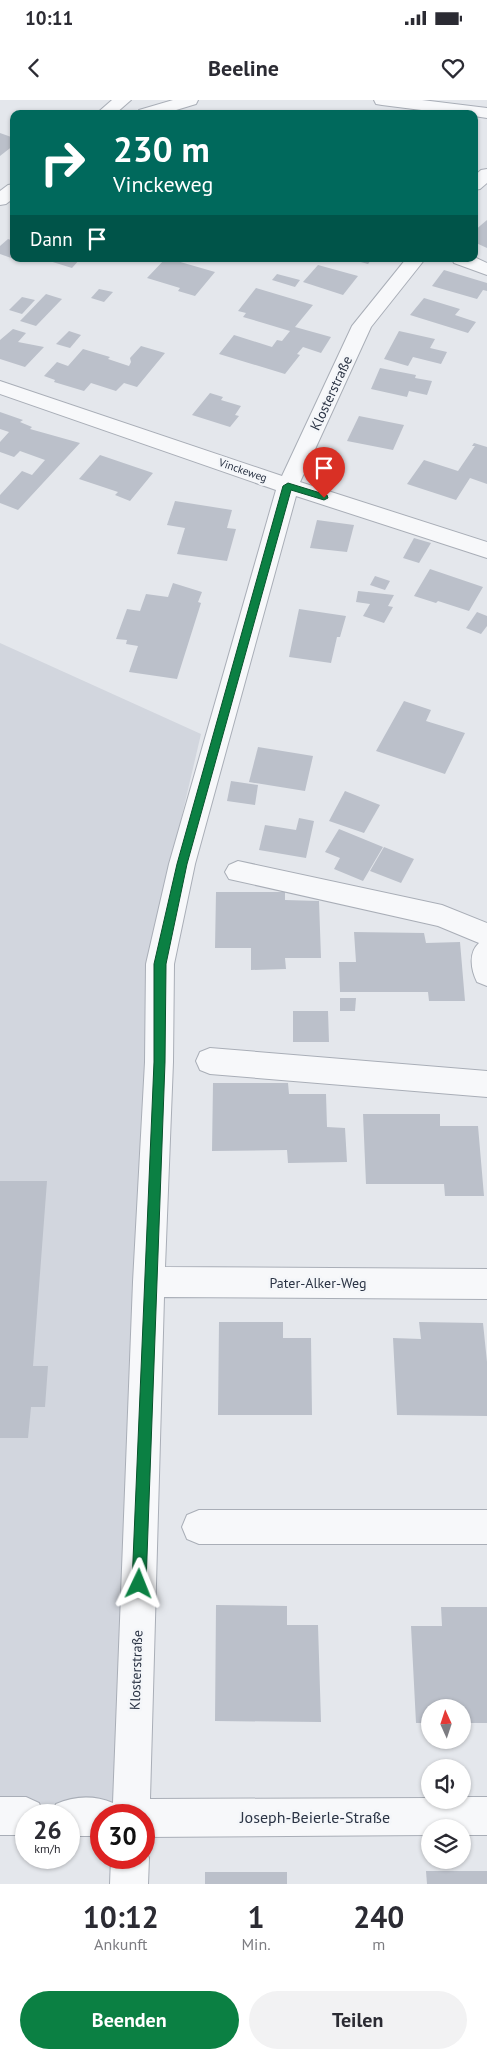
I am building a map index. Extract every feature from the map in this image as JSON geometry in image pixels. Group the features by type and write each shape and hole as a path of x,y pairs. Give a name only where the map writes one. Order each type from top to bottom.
{"street":[{"path":"143,110 162,100"},
{"path":"158,110 190,100"},
{"path":"382,100 463,110"},
{"path":"109,110 120,101"},
{"path":"0,200 10,192"},
{"name":"Klosterstraße","path":"131,1804 149,1282 159,1062 160,964 182,864 288,486 362,326 414,262"},
{"path":"469,262 487,269"},
{"name":"Vinckeweg","path":"0,387 288,486 487,550"},
{"path":"238,872 442,916 487,935"},
{"path":"487,952 485,955 487,974"},
{"path":"210,1060 487,1084"},
{"name":"Pater-Alker-Weg","path":"149,1282 487,1284"},
{"path":"200,1527 487,1527"},
{"path":"0,1816 15,1816"},
{"name":"Joseph-Beierle-Straße","path":"155,1818 487,1816"},
{"path":"129,1884 130,1869"}],"shaded area":[{"path":"0,643 201,734 148,960 131,1804 90,1804 90,1817 80,1817 80,1804 15,1804 15,1816 0,1816"}],"building":[{"path":"0,133 10,137 10,148 0,156"},
{"path":"487,220 487,248 478,244 478,228"},
{"path":"8,239 10,240 10,258 0,254 0,246"},
{"path":"53,262 77,262 72,268"},
{"path":"162,262 180,262 215,272 195,296 178,291 180,288 147,278"},
{"path":"318,265 358,276 343,295 303,282"},
{"path":"444,270 487,283 487,291 483,290 477,299 432,286"},
{"path":"277,274 300,280 295,287 272,280"},
{"path":"256,288 313,305 295,327 331,337 321,353 303,347 297,354 300,355 285,374 219,354 234,335 272,347 277,340 282,341 290,331 243,317 246,313 238,311"},
{"path":"99,289 113,292 104,302 91,298"},
{"path":"46,294 62,299 36,326 20,321"},
{"path":"22,297 35,300 22,314 9,310"},
{"path":"424,298 460,309 455,315 476,322 468,333 410,315"},
{"path":"13,329 26,333 18,342 44,347 25,367 0,359 0,340"},
{"path":"69,331 81,335 70,348 56,344"},
{"path":"399,331 435,339 430,348 447,352 441,364 413,357 408,366 384,359"},
{"path":"141,346 165,353 137,387 124,383 116,391 91,383 84,391 54,382 55,380 44,376 57,362 68,366 83,349 110,357 108,359 129,366 130,358"},
{"path":"380,368 416,375 415,378 432,381 427,395 409,391 407,397 371,389"},
{"path":"210,393 223,397 221,400 241,406 235,415 239,416 230,427 192,415"},
{"path":"0,412 23,420 20,422 32,427 30,429 80,443 18,510 0,503 0,495 22,471 32,475 45,460 20,451 14,457 0,452 0,442 9,432 0,429"},
{"path":"359,416 404,425 393,450 347,441"},
{"path":"474,443 487,447 487,484 470,478 456,500 407,484 424,460 458,471 475,446 472,446"},
{"path":"100,455 153,473 130,501 115,495 118,492 79,479"},
{"path":"175,501 232,510 227,528 236,529 227,561 177,554 185,528 167,525"},
{"path":"317,520 354,525 347,552 310,548"},
{"path":"414,538 431,543 419,563 403,558"},
{"path":"430,569 483,587 469,611 414,596"},
{"path":"375,576 390,581 385,590 370,585"},
{"path":"173,583 202,592 198,602 201,603 177,679 129,672 138,646 126,644 127,640 116,639 127,609 140,611 146,594 168,597"},
{"path":"358,591 394,595 388,606 393,607 384,623 363,616 370,604 356,602"},
{"path":"299,609 346,616 340,637 337,637 331,663 289,657"},
{"path":"477,612 487,616 487,626 481,634 466,628"},
{"path":"404,701 431,710 426,721 465,733 445,774 376,751"},
{"path":"258,747 313,756 305,791 249,782"},
{"path":"231,781 258,785 255,805 227,801"},
{"path":"345,791 380,805 364,833 329,821"},
{"path":"299,818 314,821 306,858 259,850 265,825 296,830"},
{"path":"339,829 383,847 363,881 334,869 340,858 325,852"},
{"path":"384,847 414,859 401,883 370,871"},
{"path":"216,892 285,892 285,900 319,901 321,958 285,958 286,969 251,970 251,948 215,948"},
{"path":"354,932 424,933 426,943 460,942 465,1001 429,1001 428,992 340,992 339,962 356,962"},
{"path":"340,998 356,998 355,1011 340,1011"},
{"path":"293,1011 328,1011 329,1042 293,1042"},
{"path":"213,1083 288,1083 289,1094 326,1094 327,1127 345,1128 347,1162 288,1163 287,1150 212,1151"},
{"path":"363,1114 440,1114 440,1126 478,1126 484,1196 445,1196 444,1184 366,1184"},
{"path":"0,1181 47,1181 33,1366 48,1366 45,1407 31,1407 28,1438 0,1438"},
{"path":"219,1322 283,1322 283,1338 311,1338 312,1415 218,1415"},
{"path":"419,1322 483,1323 487,1362 487,1416 397,1415 393,1338 421,1339"},
{"path":"216,1605 287,1606 287,1625 318,1625 321,1722 215,1721"},
{"path":"441,1607 487,1607 487,1723 471,1723 471,1699 421,1699 421,1723 416,1723 411,1626 442,1626"},
{"path":"426,1871 487,1871 487,1884 427,1884"},
{"path":"205,1872 287,1872 287,1884 205,1884"}],"route":[{"path":"139,1584 149,1282 159,1062 160,964 182,864 288,486 324,498"}]}
